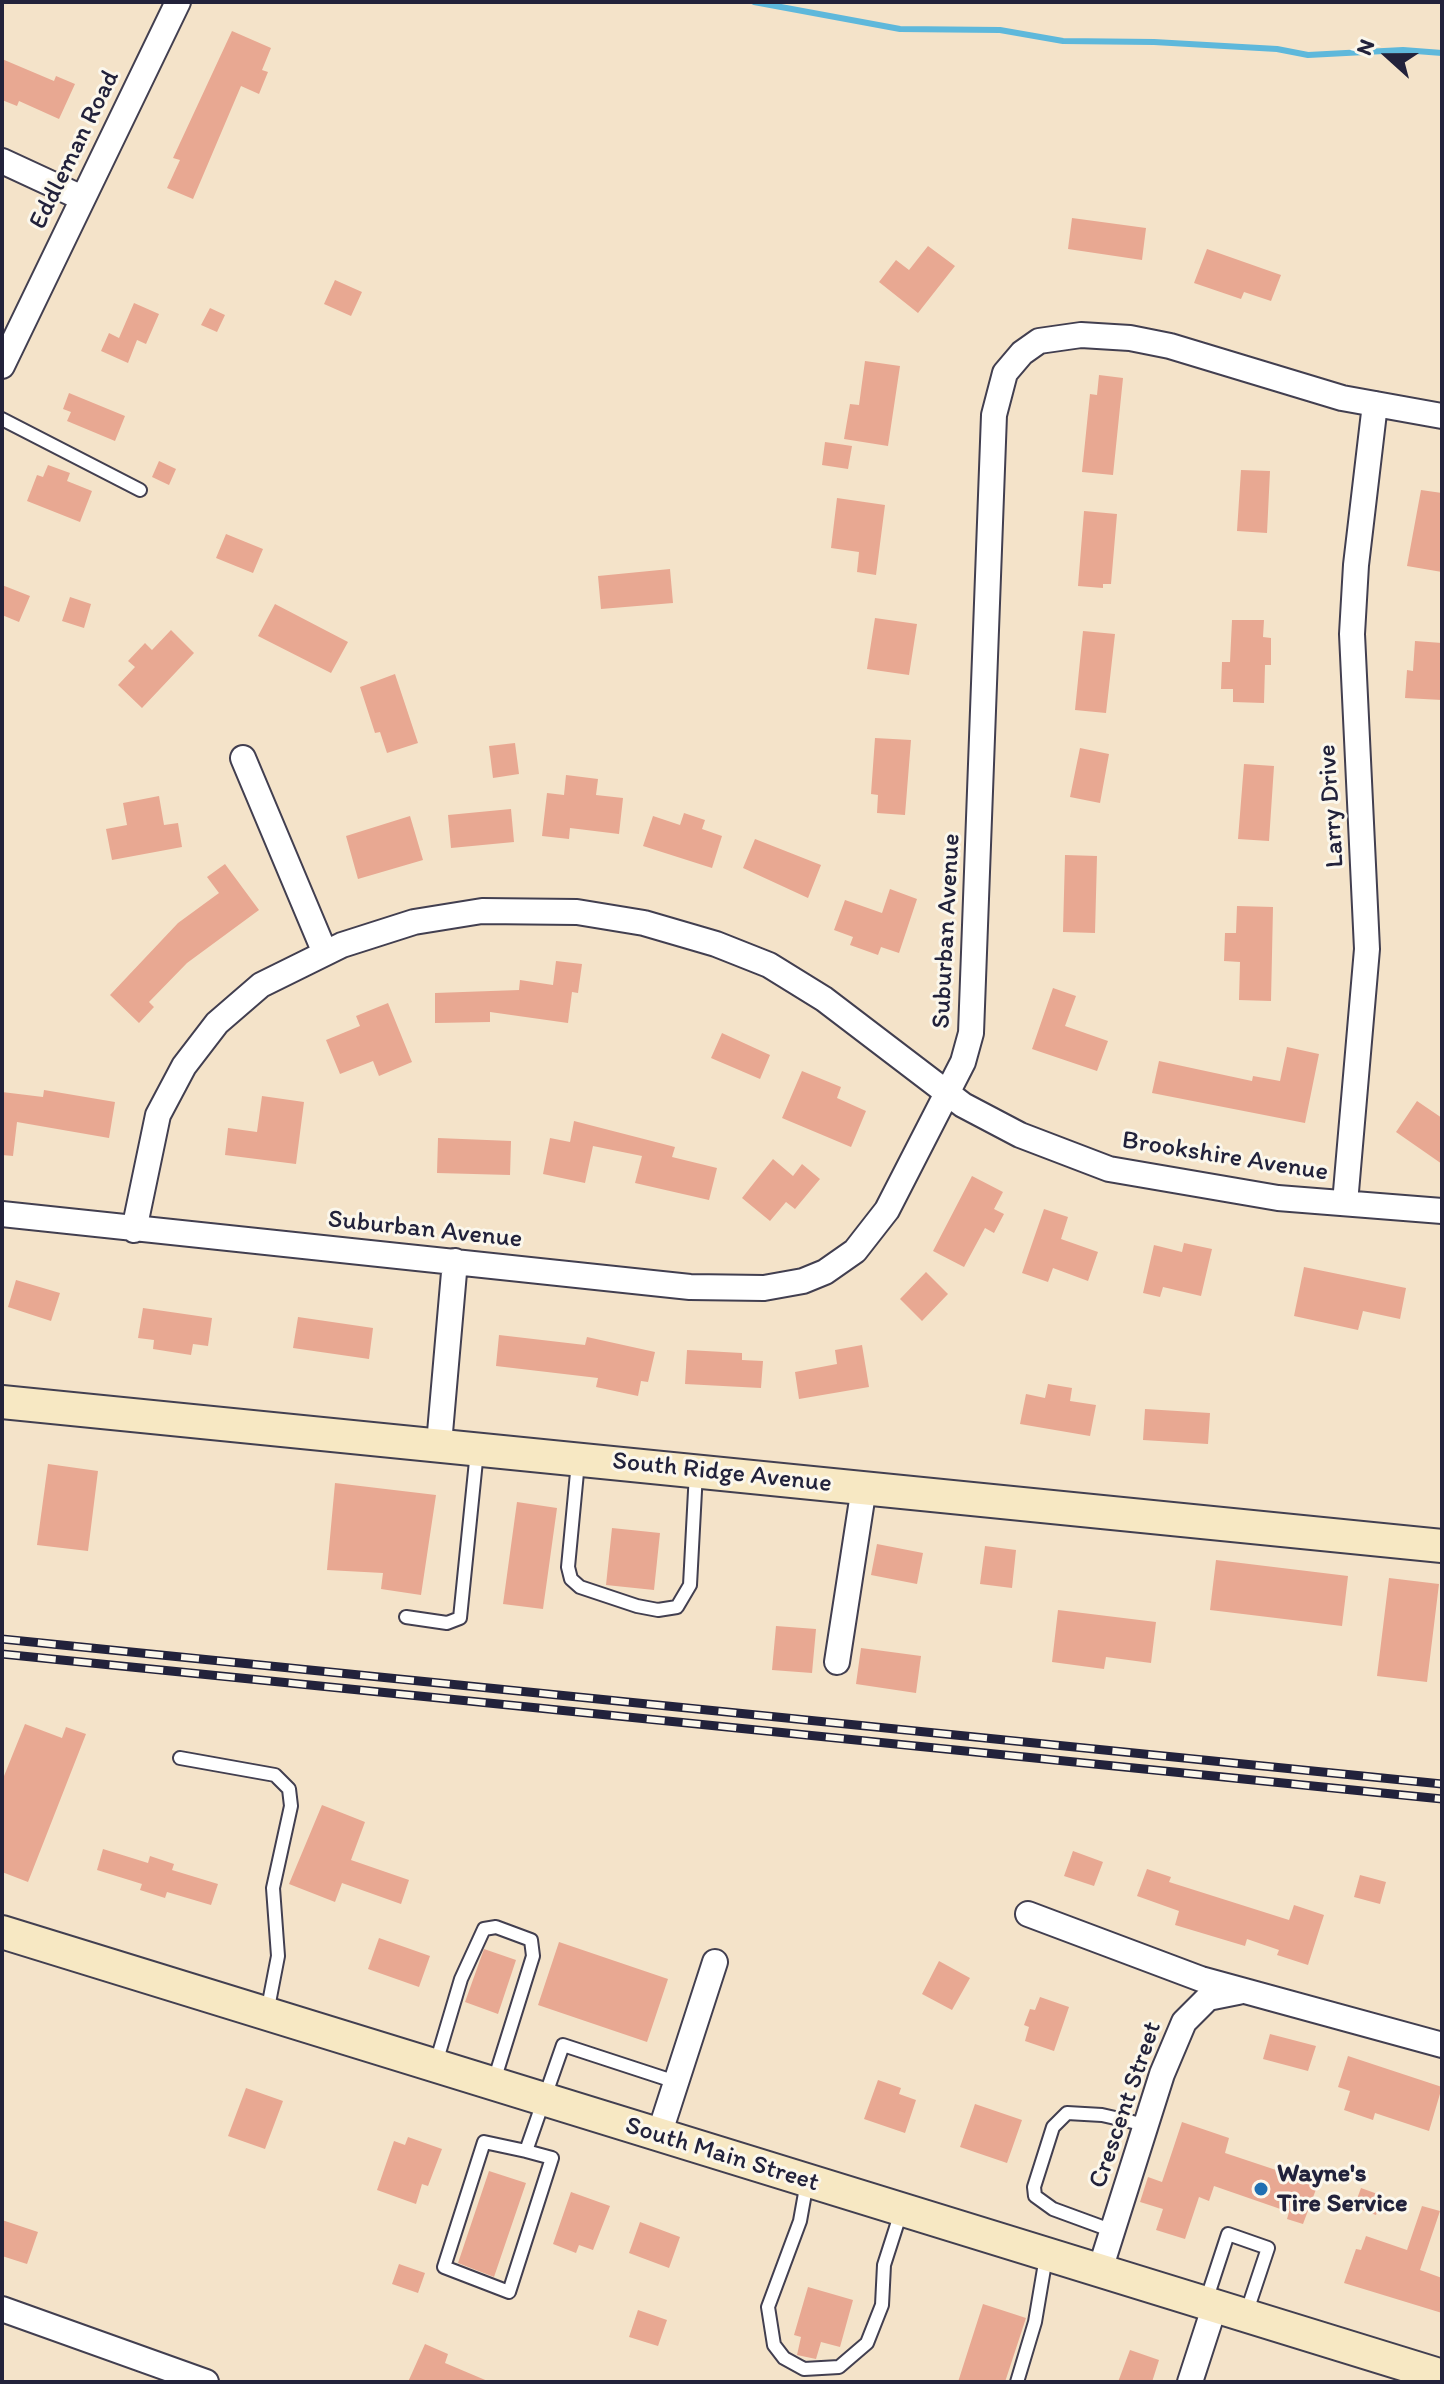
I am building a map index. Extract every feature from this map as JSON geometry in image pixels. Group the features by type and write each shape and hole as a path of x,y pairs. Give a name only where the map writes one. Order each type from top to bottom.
{"main road":[{"name":"South Ridge Avenue","path":"2,1402 1442,1546"},
{"name":"South Main Street","path":"2,1932 901,2212 1442,2376"}],"street":[{"name":"Eddleman Road","path":"2,366 178,2"},
{"path":"2,161 82,198"},
{"name":"Suburban Avenue","path":"2,1214 690,1287 764,1288 803,1281 825,1272 869,1235 887,1210 963,1062 975,1009 994,415 1005,373 1022,353 1039,341 1081,335 1130,338 1170,346 1375,404 1442,416"},
{"name":"Larry Drive","path":"1345,1203 1367,949 1352,634 1356,565 1375,404"},
{"path":"243,758 325,953"},
{"name":"Brookshire Avenue","path":"134,1230 143,1172 158,1115 184,1066 217,1023 261,985 325,953 414,922 482,911 577,912 644,923 716,944 769,965 824,999 946,1093 1020,1135 1109,1169 1278,1198 1442,1211"},
{"path":"439,1444 455,1261"},
{"path":"837,1662 864,1487"},
{"name":"Crescent Street","path":"1028,1914 1243,1991 1442,2045"},
{"path":"659,2135 715,1962"},
{"name":"Crescent Street","path":"1099,2273 1146,2125 1184,2022 1208,1998 1243,1991"},
{"path":"2,2309 206,2382"},
{"path":"1190,2382 1221,2310"}],"lane":[{"path":"2,419 140,490"},
{"path":"406,1617 447,1623 460,1618 477,1448"},
{"path":"578,1458 568,1567 571,1579 580,1587 658,1610 677,1607 690,1585 696,1470"},
{"path":"180,1758 275,1775 289,1789 291,1806 273,1888 278,1956 267,2013"},
{"path":"436,2066 461,1979 484,1929 496,1927 531,1940 533,1956 493,2084"},
{"path":"526,2151 563,2045 676,2082"},
{"path":"1113,2231 1053,2209 1035,2196 1034,2187 1053,2127 1067,2113 1102,2115 1146,2125"},
{"path":"484,2142 526,2151 552,2158 509,2292 444,2267 484,2142"},
{"path":"807,2182 800,2221 768,2307 774,2345 789,2362 804,2369 839,2367 867,2343 882,2305 884,2265 901,2212"},
{"path":"1228,2234 1268,2248 1221,2310 1228,2234"},
{"path":"1017,2382 1035,2322 1046,2256"}],"building":[{"path":"232,31 271,48 262,70 268,72 259,94 241,86 193,199 167,188 180,160 173,158"},
{"path":"2,59 54,81 56,76 75,84 59,119 19,101 17,106 2,100"},
{"path":"1072,218 1146,228 1142,260 1068,249"},
{"path":"928,246 955,266 918,313 879,282 896,260 909,270"},
{"path":"1207,249 1281,275 1271,301 1244,292 1241,299 1194,283"},
{"path":"335,280 362,292 351,316 324,304"},
{"path":"134,303 159,314 146,344 137,340 128,363 101,351 109,333 119,338"},
{"path":"210,308 225,315 217,332 201,325"},
{"path":"865,361 900,366 888,446 844,439 850,404 859,405"},
{"path":"1099,375 1123,378 1113,475 1082,472 1090,394 1097,395"},
{"path":"69,393 125,416 115,441 67,421 71,412 63,409"},
{"path":"825,442 852,446 848,469 822,465"},
{"path":"159,461 176,469 169,485 152,477"},
{"path":"48,465 70,473 67,481 92,491 80,522 27,501 37,475 43,477"},
{"path":"1241,470 1270,471 1267,533 1237,531"},
{"path":"1421,490 1442,493 1442,572 1407,566"},
{"path":"837,498 885,505 876,575 857,572 859,552 831,548"},
{"path":"1084,511 1117,514 1111,584 1103,584 1103,588 1078,586"},
{"path":"226,534 263,549 253,573 216,558"},
{"path":"670,569 673,603 601,609 598,576"},
{"path":"2,585 30,596 19,622 2,615"},
{"path":"70,597 91,604 84,628 62,621"},
{"path":"275,604 348,642 331,673 258,636"},
{"path":"875,618 917,624 909,675 867,669"},
{"path":"1232,620 1264,620 1263,637 1271,638 1271,665 1265,665 1264,703 1233,702 1233,689 1221,689 1222,662 1230,662"},
{"path":"171,630 194,653 142,708 118,685 135,667 128,661 145,643 152,650"},
{"path":"1083,631 1115,634 1106,713 1075,710"},
{"path":"1415,641 1442,643 1442,700 1405,698 1407,670 1413,671"},
{"path":"395,674 418,743 387,753 380,732 375,733 360,687"},
{"path":"875,738 911,740 905,815 877,813 878,795 871,794"},
{"path":"515,743 519,774 493,778 489,746"},
{"path":"1080,748 1109,754 1100,803 1070,797"},
{"path":"1244,764 1274,766 1269,841 1238,839"},
{"path":"566,775 598,779 596,795 623,798 619,834 570,828 569,839 542,836 547,793 564,795"},
{"path":"159,796 164,825 178,823 182,847 112,860 106,829 127,825 123,803"},
{"path":"511,809 514,842 451,848 448,815"},
{"path":"684,813 705,820 702,829 722,836 712,868 643,846 653,816 680,825"},
{"path":"410,816 423,860 358,879 346,836"},
{"path":"755,839 821,865 808,898 743,868"},
{"path":"1065,855 1097,856 1095,933 1063,932"},
{"path":"225,864 259,910 187,963 149,1002 154,1007 139,1023 110,995 178,923 219,893 207,877"},
{"path":"890,889 917,899 899,953 881,947 878,955 850,945 853,937 834,930 845,900 882,913"},
{"path":"1237,906 1273,907 1271,1001 1239,1000 1240,962 1224,961 1225,933 1236,933"},
{"path":"556,961 582,964 578,993 572,992 568,1023 490,1012 490,1022 435,1023 435,993 519,990 520,980 553,985"},
{"path":"1053,988 1076,996 1065,1026 1108,1041 1097,1071 1032,1049"},
{"path":"388,1003 412,1062 379,1076 373,1061 340,1074 326,1040 360,1026 356,1016"},
{"path":"722,1033 770,1055 760,1079 711,1058"},
{"path":"1287,1047 1319,1054 1305,1123 1152,1093 1159,1061 1252,1081 1253,1076 1280,1081"},
{"path":"802,1071 841,1087 837,1098 866,1111 851,1147 782,1118"},
{"path":"44,1090 115,1102 109,1138 17,1122 13,1156 2,1155 2,1092 43,1097"},
{"path":"262,1096 304,1102 296,1164 225,1155 228,1128 257,1132"},
{"path":"1417,1101 1442,1118 1442,1164 1396,1132"},
{"path":"574,1121 675,1147 672,1157 717,1168 709,1200 635,1183 642,1156 593,1146 585,1183 543,1174 550,1138 570,1142"},
{"path":"438,1138 511,1141 510,1175 437,1173"},
{"path":"773,1159 793,1176 802,1164 820,1179 795,1209 786,1202 770,1221 742,1198"},
{"path":"972,1176 1003,1192 994,1209 1004,1214 994,1233 985,1228 964,1267 933,1251"},
{"path":"1044,1209 1068,1217 1061,1239 1098,1252 1088,1281 1053,1268 1048,1282 1022,1273"},
{"path":"1184,1243 1212,1249 1201,1296 1163,1287 1160,1297 1143,1293 1154,1245 1182,1252"},
{"path":"1304,1267 1406,1288 1400,1319 1363,1311 1358,1330 1294,1316"},
{"path":"926,1272 948,1294 922,1321 900,1299"},
{"path":"16,1280 60,1293 51,1321 8,1307"},
{"path":"143,1308 212,1318 208,1346 193,1344 191,1355 153,1349 154,1340 138,1338"},
{"path":"298,1317 373,1328 369,1359 293,1348"},
{"path":"499,1335 585,1345 587,1337 655,1352 648,1382 641,1381 638,1396 596,1387 598,1378 496,1366"},
{"path":"862,1345 869,1387 799,1399 795,1372 837,1364 835,1350"},
{"path":"687,1350 742,1353 742,1360 763,1361 761,1388 685,1384"},
{"path":"1048,1384 1072,1388 1070,1401 1096,1405 1090,1436 1020,1424 1026,1394 1045,1398"},
{"path":"1145,1409 1210,1413 1208,1444 1143,1440"},
{"path":"48,1464 98,1471 88,1551 37,1545"},
{"path":"335,1483 436,1495 421,1595 381,1589 383,1573 327,1570"},
{"path":"517,1502 557,1508 543,1609 503,1604"},
{"path":"612,1528 660,1533 654,1590 606,1585"},
{"path":"877,1544 923,1553 917,1584 871,1575"},
{"path":"985,1546 1016,1550 1012,1588 980,1584"},
{"path":"1216,1560 1348,1576 1342,1626 1210,1610"},
{"path":"1389,1578 1439,1584 1427,1682 1377,1676"},
{"path":"1058,1610 1156,1622 1151,1663 1106,1657 1104,1669 1052,1662"},
{"path":"776,1626 816,1629 812,1673 772,1670"},
{"path":"861,1648 921,1656 916,1693 856,1684"},
{"path":"25,1724 62,1738 66,1727 86,1734 28,1882 2,1872 2,1781"},
{"path":"322,1805 365,1822 351,1860 409,1880 401,1904 342,1883 335,1902 289,1884"},
{"path":"103,1849 148,1863 150,1856 174,1864 172,1870 218,1884 211,1905 167,1892 165,1898 140,1890 142,1884 97,1870"},
{"path":"1073,1851 1103,1862 1094,1886 1064,1876"},
{"path":"1147,1869 1171,1877 1169,1882 1289,1920 1294,1905 1324,1915 1308,1965 1277,1955 1279,1950 1247,1939 1245,1946 1175,1925 1179,1911 1137,1896"},
{"path":"1360,1875 1386,1882 1380,1904 1354,1897"},
{"path":"379,1938 430,1956 419,1987 368,1969"},
{"path":"559,1942 668,1979 647,2042 538,2005"},
{"path":"484,1949 516,1960 498,2014 465,2002"},
{"path":"939,1961 970,1978 952,2010 922,1994"},
{"path":"1040,1997 1069,2007 1054,2051 1025,2041 1029,2027 1024,2025 1030,2009 1035,2010"},
{"path":"1270,2034 1316,2046 1308,2071 1263,2059"},
{"path":"1348,2056 1442,2087 1429,2131 1375,2113 1373,2120 1344,2110 1350,2091 1338,2087"},
{"path":"878,2080 901,2088 899,2094 916,2100 905,2133 864,2119"},
{"path":"246,2088 283,2101 265,2149 228,2136"},
{"path":"975,2104 1022,2120 1007,2163 960,2147"},
{"path":"1182,2122 1229,2138 1225,2153 1318,2184 1303,2224 1287,2219 1289,2212 1214,2186 1209,2201 1199,2197 1185,2239 1156,2230 1163,2209 1140,2202 1148,2177 1162,2182"},
{"path":"408,2137 442,2149 428,2186 422,2184 416,2204 377,2190 394,2141 405,2145"},
{"path":"489,2171 526,2183 494,2277 458,2263"},
{"path":"1361,2188 1383,2196 1376,2215 1354,2207"},
{"path":"571,2192 610,2206 593,2250 579,2245 576,2253 553,2244"},
{"path":"1422,2206 1440,2211 1420,2270 1442,2278 1442,2313 1344,2283 1356,2249 1361,2250 1366,2236 1407,2250"},
{"path":"2,2220 38,2232 27,2264 2,2256"},
{"path":"640,2222 680,2237 669,2268 629,2253"},
{"path":"399,2264 425,2273 418,2293 392,2284"},
{"path":"808,2287 853,2300 840,2347 821,2342 816,2359 797,2355 801,2337 794,2335"},
{"path":"983,2304 1026,2318 1005,2382 958,2382"},
{"path":"638,2310 667,2320 658,2346 629,2337"},
{"path":"425,2344 448,2354 445,2363 490,2382 408,2382"},
{"path":"1130,2350 1159,2360 1152,2382 1118,2382"}],"waterway":[{"path":"754,2 900,29 1000,30 1063,41 1154,42 1277,49 1308,55 1403,50 1442,53"}],"railway":[{"path":"2,1639 1442,1784"},
{"path":"2,1654 1442,1799"}],"place":[{"name":"Wayne's Tire Service","path":"1261,2189"}]}
